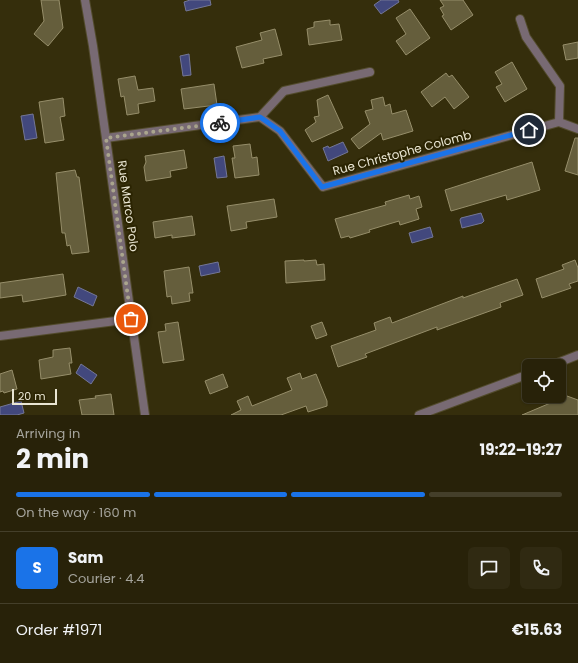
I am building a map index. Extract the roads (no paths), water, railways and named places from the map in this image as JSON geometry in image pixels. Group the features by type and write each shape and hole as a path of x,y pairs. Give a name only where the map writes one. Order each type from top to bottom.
{"street":[{"name":"Rue Marco Polo","path":"85,0 146,415"},
{"path":"520,19 526,37 560,86 559,122 578,129"},
{"path":"106,138 260,117 284,91 370,72"},
{"name":"Rue Christophe Colomb","path":"260,117 280,131 322,187 559,122"},
{"path":"0,336 131,319"},
{"path":"566,360 578,356"},
{"path":"419,415 522,377"}],"water":[{"path":"190,0 210,0 211,5 186,11 184,2"},
{"path":"381,0 398,0 399,2 381,14 374,5"},
{"path":"189,54 191,75 183,76 180,56"},
{"path":"33,114 37,138 25,140 21,116"},
{"path":"343,142 348,152 328,161 323,148 328,146 329,148"},
{"path":"224,156 227,177 217,178 214,158"},
{"path":"481,213 484,221 482,223 462,228 461,218"},
{"path":"430,227 433,237 412,243 409,233"},
{"path":"218,262 220,272 201,276 199,266"},
{"path":"78,287 97,296 93,306 74,297"},
{"path":"81,364 97,375 91,384 76,373"},
{"path":"21,401 24,413 17,415 0,415 0,407"}]}
